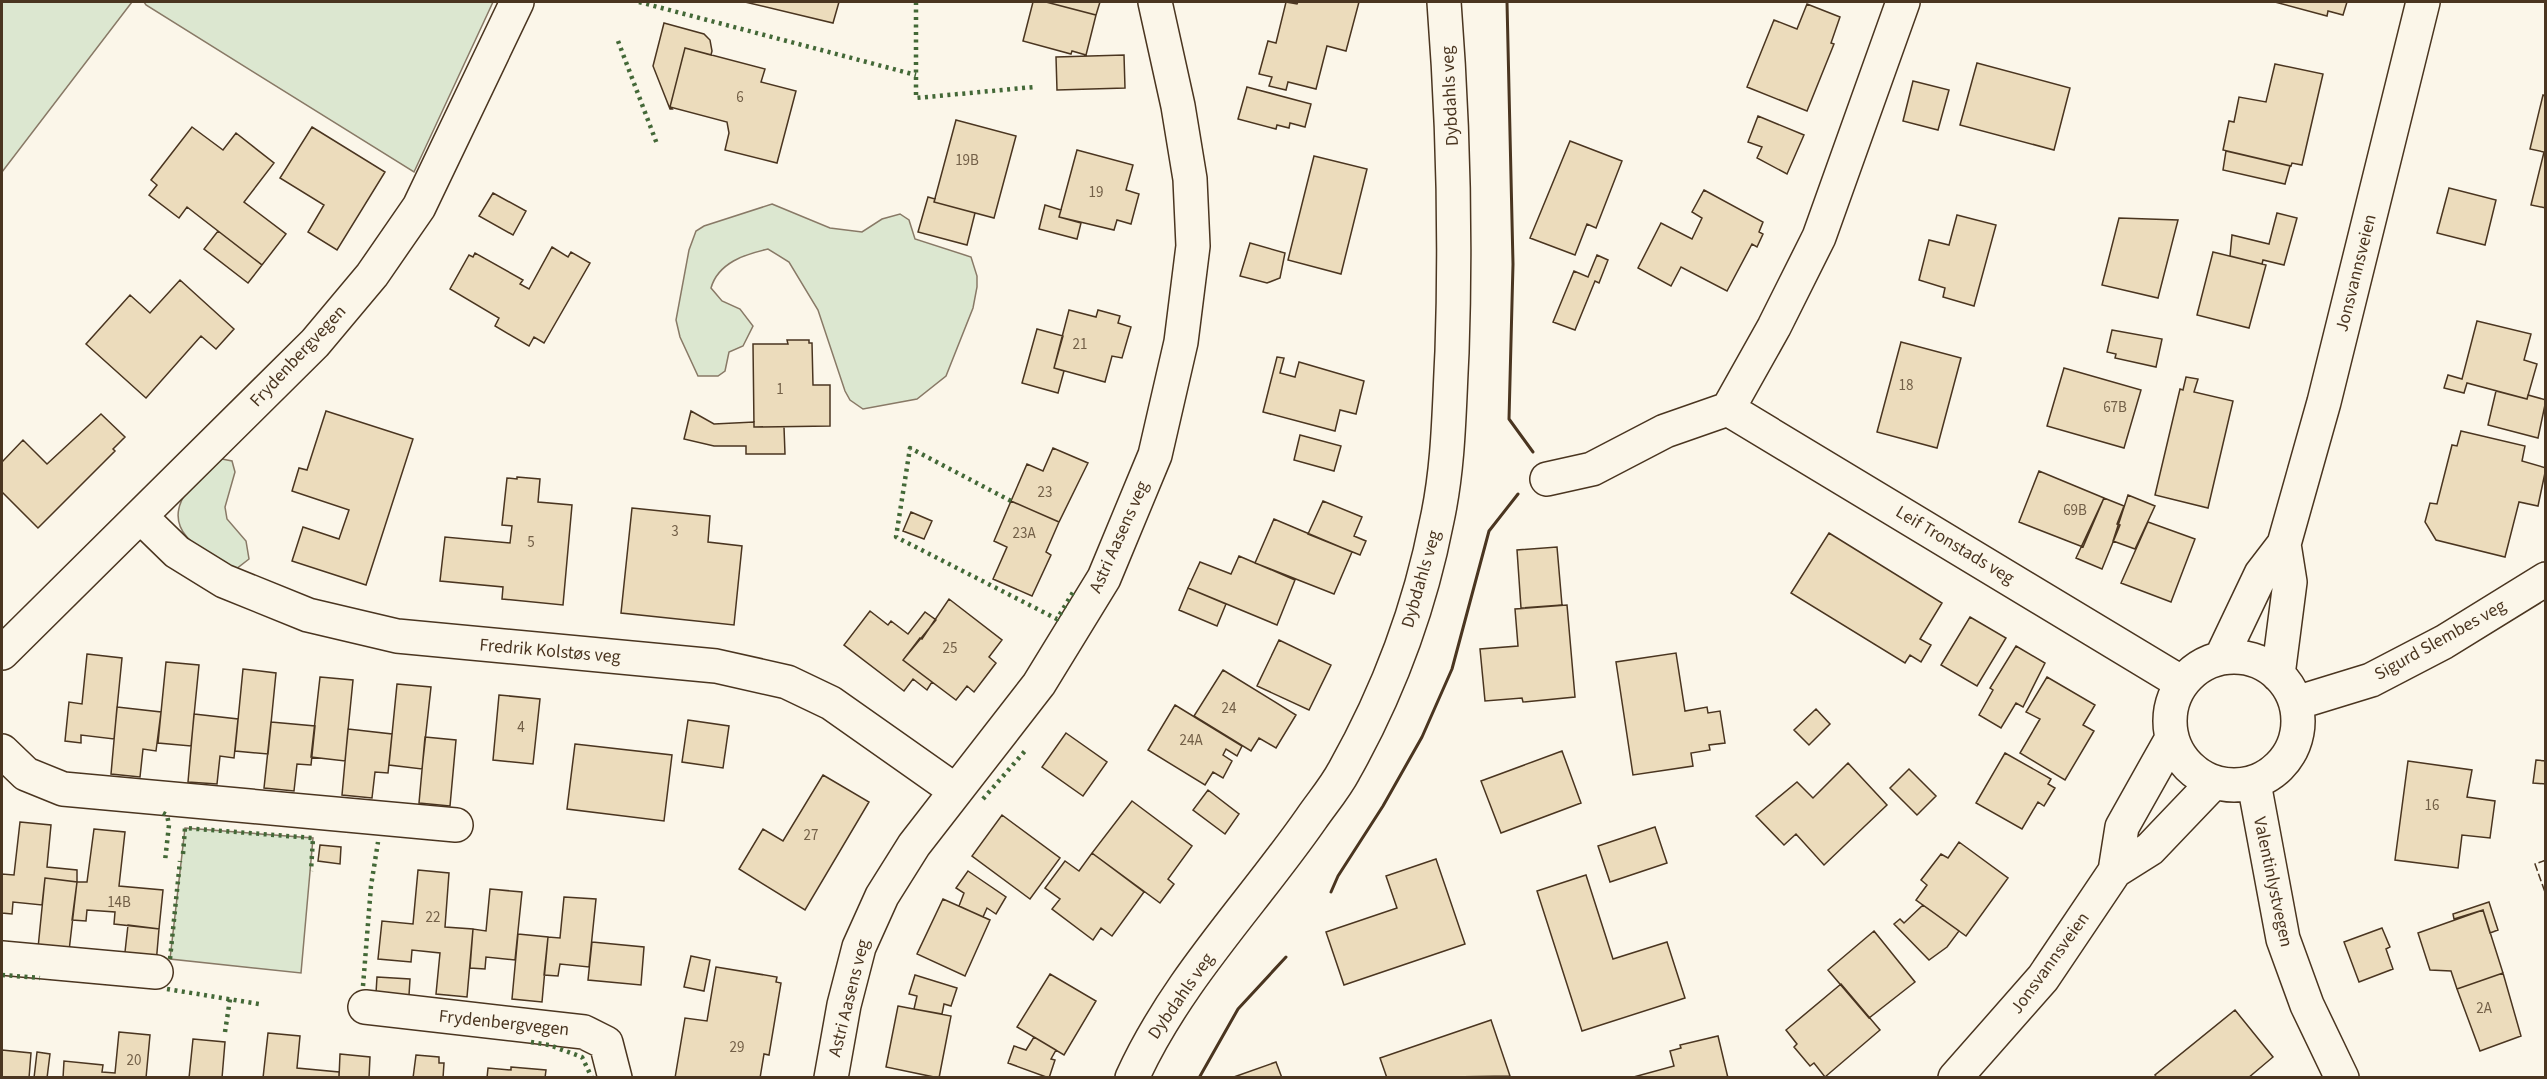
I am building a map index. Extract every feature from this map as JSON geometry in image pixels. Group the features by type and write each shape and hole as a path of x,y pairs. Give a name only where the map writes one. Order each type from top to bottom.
{"street":[{"name":"Frydenbergvegen","path":"2,653 315,343 372,275 419,207 517,2"},
{"name":"Astri Aasens veg","path":"831,1077 844,1005 859,947 882,896 914,845 1039,684 1104,578 1155,454 1181,342 1193,246 1190,179 1178,106 1155,2"},
{"name":"Dybdahls veg","path":"1132,1077 1147,1045 1174,1000 1269,878 1343,774 1373,716 1398,657 1420,589 1438,519 1448,448 1454,280 1452,139 1444,2"},
{"path":"1547,479 1592,469 1665,431 1728,409 1774,327 1819,237 1903,2"},
{"name":"Jonsvannsveien","path":"2221,658 2261,574 2284,544 2324,402 2423,2"},
{"name":"Leif Tronstads veg","path":"1728,409 2182,683"},
{"name":"Fredrik Kolstøs veg","path":"141,516 177,552 224,581 308,615 397,636 716,666 787,682 831,703 956,791"},
{"name":"Jonsvannsveien","path":"2278,675 2290,582 2284,544"},
{"name":"Sigurd Slembes veg","path":"2296,703 2371,680 2444,642 2546,579"},
{"path":"2233,657 2258,661 2278,675 2296,703 2298,723 2295,742 2285,760 2271,774 2254,783 2234,785 2214,782 2187,765 2172,738 2170,719 2173,700 2182,683 2206,663 2221,658 2233,657"},
{"name":"Jonsvannsveien","path":"2115,871 2122,826 2172,738"},
{"path":"2,752 26,774 63,789 456,825"},
{"name":"Jonsvannsveien","path":"1955,1077 2043,978 2115,871 2150,849 2214,782"},
{"name":"Valentinlystvegen","path":"2254,783 2283,939 2307,1005 2342,1077"},
{"path":"2,958 156,972"},
{"name":"Frydenbergvegen","path":"364,1007 584,1032 606,1043 615,1077"}],"green space":[{"path":"2,2 132,2 2,172"},
{"path":"144,2 493,2 414,172"},
{"path":"772,204 830,228 862,232 882,219 900,214 909,220 915,239 971,257 977,276 973,308 946,376 917,399 863,409 850,400 818,310 789,262 768,249 734,261 726,266 715,279 711,288 722,301 740,309 753,326 743,346 729,352 725,371 718,376 698,376 680,337 676,320 689,250 696,231 704,226"},
{"path":"222,459 232,461 235,472 225,507 227,519 246,541 249,559 236,569 189,540 178,519 180,506 187,491"},
{"path":"185,828 313,838 301,973 170,959"}],"building":[{"path":"745,2 839,2 833,23"},
{"path":"1033,2 1046,2 1096,15 1086,55 1072,51 1071,54 1023,41"},
{"path":"1046,2 1100,2 1096,15"},
{"path":"1286,2 1297,4 1298,2 1359,2 1346,51 1327,46 1316,89 1288,82 1286,90 1269,86 1272,77 1259,74 1268,41 1276,43"},
{"path":"2275,2 2347,2 2343,15 2328,11 2327,16"},
{"path":"1807,4 1840,17 1831,43 1834,44 1807,111 1747,87 1774,20 1797,29"},
{"path":"664,23 704,34 710,40 712,51 711,55 685,48 670,107 672,109 670,109 653,66"},
{"path":"685,48 765,69 761,82 796,91 777,163 725,150 729,133 727,122 670,107"},
{"path":"1124,55 1125,88 1057,90 1056,57"},
{"path":"1977,63 2070,88 2054,150 1960,125"},
{"path":"2275,64 2323,74 2302,165 2292,163 2291,166 2223,150 2229,121 2234,122 2239,97 2266,102"},
{"path":"1913,81 1949,90 1938,130 1903,121"},
{"path":"1247,87 1311,104 1305,127 1290,123 1289,128 1277,125 1276,129 1238,119"},
{"path":"2543,95 2546,96 2546,208 2531,205 2544,152 2530,149"},
{"path":"1758,116 1804,135 1787,174 1757,158 1762,147 1748,142"},
{"path":"956,120 1016,136 994,218 934,202"},
{"path":"192,127 223,150 236,133 274,163 244,202 286,234 262,265 187,207 179,218 149,195 157,185 151,180"},
{"path":"312,127 385,172 337,250 308,232 324,205 280,178"},
{"path":"1570,141 1622,161 1596,228 1587,224 1575,255 1530,238"},
{"path":"1077,150 1133,165 1126,190 1139,194 1131,224 1117,220 1114,230 1059,217"},
{"path":"2226,151 2290,166 2285,184 2223,170"},
{"path":"1314,156 1367,169 1341,274 1288,260"},
{"path":"2449,188 2496,200 2485,245 2437,233"},
{"path":"1704,190 1763,222 1759,232 1763,234 1757,247 1752,244 1727,291 1681,267 1671,286 1638,268 1661,223 1692,239 1702,218 1692,212"},
{"path":"493,193 526,211 513,235 479,216"},
{"path":"928,197 935,199 934,202 975,213 967,245 918,232"},
{"path":"1045,205 1061,210 1059,217 1081,223 1077,239 1039,229"},
{"path":"2277,213 2297,218 2284,265 2263,260 2262,264 2230,256 2232,235 2269,244"},
{"path":"1957,215 1996,225 1974,306 1943,297 1945,288 1919,280 1929,240 1949,245"},
{"path":"2119,218 2178,220 2158,298 2102,285"},
{"path":"218,231 262,265 248,283 204,249"},
{"path":"1250,243 1285,253 1280,278 1267,283 1240,276"},
{"path":"552,247 568,257 571,252 590,263 544,343 534,337 529,346 495,326 499,318 450,289 469,255 473,257 475,253 523,280 520,284 529,289"},
{"path":"2213,252 2266,265 2249,328 2197,315"},
{"path":"1597,255 1608,260 1599,283 1595,281 1575,330 1553,322 1574,271 1588,277"},
{"path":"180,280 234,329 216,349 201,336 146,398 86,344 130,295 150,313"},
{"path":"1069,310 1096,317 1098,310 1120,316 1118,323 1131,327 1122,358 1112,356 1105,382 1054,368"},
{"path":"2477,321 2531,334 2524,360 2537,364 2527,399 2467,383 2464,393 2444,388 2448,375 2462,379"},
{"path":"1037,329 1063,336 1054,368 1064,371 1058,393 1022,383"},
{"path":"2112,330 2162,339 2156,367 2115,358 2116,354 2107,352"},
{"path":"787,340 809,340 809,343 812,343 813,385 830,385 830,426 754,427 753,344 788,344"},
{"path":"1901,342 1961,358 1937,448 1877,432"},
{"path":"1277,357 1284,358 1280,373 1295,377 1299,362 1364,381 1356,414 1340,410 1335,431 1263,412"},
{"path":"2064,368 2141,390 2124,448 2047,426"},
{"path":"2186,377 2198,379 2194,392 2233,401 2208,508 2155,495 2180,389 2183,390"},
{"path":"2496,391 2527,399 2528,395 2546,400 2538,438 2488,425"},
{"path":"326,411 413,439 366,585 292,561 303,527 339,539 349,510 292,491 299,468 307,470"},
{"path":"691,411 714,424 754,422 754,427 784,427 785,454 746,454 746,446 714,446 684,439"},
{"path":"101,414 125,437 113,449 115,451 38,528 2,492 2,462 23,440 47,464"},
{"path":"2461,431 2525,446 2522,461 2546,468 2538,506 2519,502 2505,557 2436,540 2425,522 2430,503 2437,504 2452,445 2457,446"},
{"path":"1300,435 1341,446 1334,471 1294,460"},
{"path":"1053,448 1088,463 1059,522 1011,501 1027,464 1043,471"},
{"path":"2039,471 2104,498 2083,547 2019,522"},
{"path":"517,477 540,479 538,502 572,505 563,605 502,599 503,587 440,581 445,537 510,543 512,526 502,525 507,478 517,479"},
{"path":"2128,495 2155,506 2135,549 2113,541"},
{"path":"2104,498 2124,506 2117,524 2120,525 2102,569 2076,558"},
{"path":"1011,501 1059,522 1046,552 1051,555 1032,596 993,579 1007,547 994,541"},
{"path":"1323,501 1362,517 1354,536 1366,541 1360,555 1308,534"},
{"path":"632,508 710,516 708,542 742,546 734,625 621,613"},
{"path":"911,512 932,521 924,539 903,531"},
{"path":"1274,519 1352,552 1334,594 1255,563"},
{"path":"2148,522 2195,539 2171,602 2121,583"},
{"path":"1829,533 1942,603 1920,639 1931,645 1921,662 1910,655 1905,663 1791,593"},
{"path":"1557,547 1562,605 1521,608 1517,550"},
{"path":"1239,556 1295,580 1277,625 1188,588 1200,562 1231,574"},
{"path":"1188,588 1226,604 1217,626 1179,610"},
{"path":"949,599 1002,640 989,657 996,663 974,692 967,686 956,700 903,660 920,638 922,639"},
{"path":"1567,605 1575,697 1523,702 1522,698 1485,701 1480,649 1518,646 1515,609"},
{"path":"870,611 888,625 891,621 908,634 925,612 936,620 903,660 932,682 927,690 913,679 904,691 844,645"},
{"path":"1970,617 2006,638 1977,686 1941,665"},
{"path":"1279,640 1331,665 1309,710 1257,686"},
{"path":"2016,646 2045,663 2023,707 2016,703 2001,728 1979,715 1993,690 1990,688"},
{"path":"1676,653 1685,711 1707,707 1708,713 1720,711 1725,743 1709,745 1710,750 1691,753 1693,766 1633,775 1616,662"},
{"path":"87,654 122,658 114,739 81,735 81,743 65,741 69,702 82,704"},
{"path":"166,662 199,665 191,746 158,743"},
{"path":"243,669 276,673 268,754 235,751"},
{"path":"1223,670 1296,715 1276,748 1259,738 1251,751 1194,716"},
{"path":"320,677 353,680 345,761 311,757"},
{"path":"2047,677 2095,705 2083,725 2094,731 2065,780 2020,753 2040,719 2026,712"},
{"path":"397,684 431,687 422,769 389,765"},
{"path":"499,695 540,699 533,764 493,760"},
{"path":"1175,705 1242,746 1237,756 1226,749 1223,755 1232,761 1223,778 1213,772 1205,785 1148,750"},
{"path":"117,707 161,712 156,751 143,749 140,777 111,774"},
{"path":"1816,709 1830,724 1809,745 1794,730"},
{"path":"194,714 238,719 234,758 220,756 217,784 188,782"},
{"path":"688,720 729,726 723,768 682,762"},
{"path":"271,722 315,726 311,765 297,764 294,791 264,788"},
{"path":"348,729 392,734 388,773 375,772 372,798 342,795"},
{"path":"1066,733 1107,762 1083,796 1042,767"},
{"path":"425,737 456,740 450,806 419,803"},
{"path":"575,744 672,755 664,821 567,809"},
{"path":"1562,751 1581,803 1501,833 1481,781"},
{"path":"2005,753 2051,779 2048,784 2055,788 2044,806 2038,802 2022,829 1976,803"},
{"path":"2536,760 2546,761 2546,784 2533,783"},
{"path":"2408,761 2472,770 2467,797 2495,801 2490,838 2462,835 2458,868 2395,860"},
{"path":"1848,763 1887,805 1824,865 1796,834 1784,845 1756,816 1797,782 1813,798"},
{"path":"1909,769 1936,796 1917,815 1890,788"},
{"path":"823,775 869,802 805,910 739,869 763,829 783,841"},
{"path":"1208,790 1239,814 1225,834 1193,810"},
{"path":"1132,801 1192,846 1168,879 1174,884 1160,903 1092,853"},
{"path":"1002,815 1060,858 1030,899 972,856"},
{"path":"20,822 51,825 47,867 77,870 77,882 45,878 42,905 13,902 12,914 2,913 2,874 14,875"},
{"path":"1655,827 1667,863 1610,882 1598,846"},
{"path":"94,829 125,832 119,886 163,890 159,929 114,924 115,912 87,910 86,921 72,920 77,882 87,882"},
{"path":"1959,842 2008,878 1966,936 1916,900 1927,885 1921,880 1941,854 1948,858"},
{"path":"320,845 341,847 340,864 318,861"},
{"path":"1092,853 1144,892 1112,936 1101,928 1093,940 1052,909 1060,899 1045,888 1065,861 1079,871"},
{"path":"1436,859 1465,944 1344,985 1326,932 1397,908 1386,876"},
{"path":"418,870 449,873 445,927 473,929 467,997 436,994 440,953 412,950 411,962 378,959 382,921 413,924"},
{"path":"968,871 1006,897 996,914 987,908 983,917 959,906 964,893 956,888"},
{"path":"1586,875 1613,959 1667,942 1685,998 1582,1031 1537,891"},
{"path":"45,878 77,882 69,951 38,948"},
{"path":"490,889 522,892 515,960 486,957 485,969 470,968 473,929 486,931"},
{"path":"564,897 596,899 589,967 560,964 558,976 544,975 548,937 560,938"},
{"path":"943,899 990,920 965,976 917,954"},
{"path":"2489,902 2498,930 2490,933 2483,910 2454,919 2453,914"},
{"path":"1923,905 1959,931 1947,947 1929,960 1894,924 1900,919 1904,923"},
{"path":"2483,910 2503,973 2457,989 2451,971 2430,970 2418,933"},
{"path":"128,925 159,929 156,964 124,961"},
{"path":"2382,928 2390,947 2386,949 2393,969 2359,982 2344,942"},
{"path":"1874,931 1915,982 1869,1018 1828,970"},
{"path":"518,934 548,937 542,1002 512,999"},
{"path":"592,942 644,947 641,985 588,980"},
{"path":"691,956 710,960 704,991 684,987"},
{"path":"716,967 777,977 776,982 781,983 769,1055 764,1054 760,1078 675,1078 685,1018 707,1021"},
{"path":"2503,973 2521,1036 2480,1051 2457,989"},
{"path":"1050,974 1096,1001 1064,1055 1017,1027"},
{"path":"915,975 957,988 951,1006 944,1004 942,1014 914,1009 917,996 909,994"},
{"path":"377,977 410,979 409,995 376,993"},
{"path":"1841,984 1880,1030 1825,1077 1814,1063 1810,1066 1794,1047 1797,1044 1786,1030"},
{"path":"898,1006 951,1016 939,1078 886,1067"},
{"path":"2235,1010 2273,1057 2248,1078 2157,1078 2155,1075"},
{"path":"1491,1020 1510,1076 1387,1078 1380,1058"},
{"path":"119,1032 150,1035 146,1078 63,1078 64,1061 103,1065 102,1072 115,1073"},
{"path":"268,1033 300,1036 297,1068 339,1072 339,1078 263,1078"},
{"path":"1718,1036 1728,1078 1630,1078 1674,1066 1670,1051 1681,1048 1680,1045"},
{"path":"1034,1037 1056,1050 1051,1059 1055,1060 1049,1078 1008,1063 1014,1046 1026,1050"},
{"path":"193,1039 225,1042 222,1078 189,1078"},
{"path":"2,1050 31,1053 29,1078 2,1078"},
{"path":"37,1052 50,1054 47,1078 34,1078"},
{"path":"340,1054 370,1057 369,1078 339,1078"},
{"path":"416,1055 439,1057 439,1063 444,1063 443,1078 413,1078"},
{"path":"1276,1062 1282,1078 1231,1078"},
{"path":"511,1067 546,1070 545,1078 487,1078 488,1068 511,1070"}],"hedge":[{"path":"639,2 916,75"},
{"path":"916,2 916,98 1034,87"},
{"path":"618,41 657,144"},
{"path":"1011,501 910,448 896,537 1057,619 1075,589"},
{"path":"983,799 1025,751"},
{"path":"163,813 167,815 169,825 165,861"},
{"path":"183,854 185,828 313,838 311,871"},
{"path":"363,986 371,886 378,842"},
{"path":"170,959 180,861"},
{"path":"2,975 40,978"},
{"path":"167,989 259,1004"},
{"path":"225,1032 230,999"},
{"path":"531,1042 549,1045 582,1057 592,1078"}],"fence":[{"path":"2546,860 2535,864 2546,895"}],"wall":[{"path":"1507,2 1513,264 1509,419 1533,452"},
{"path":"1331,892 1338,876 1383,806 1422,737 1452,669 1489,531 1518,494"},
{"path":"1199,1078 1238,1009 1286,957"}]}
